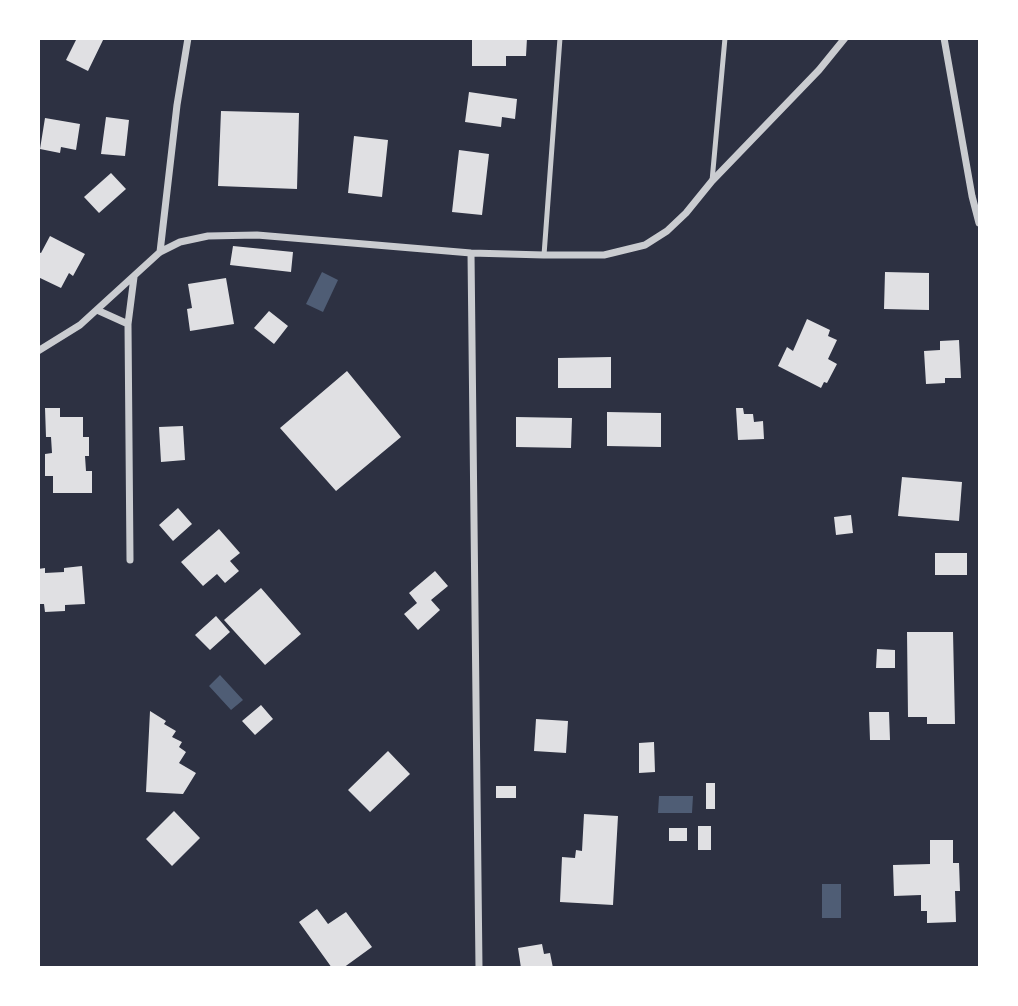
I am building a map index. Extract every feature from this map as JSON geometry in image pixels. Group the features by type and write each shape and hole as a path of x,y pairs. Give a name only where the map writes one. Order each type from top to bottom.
{"street":[{"path":"160,252 177,105 188,38"},
{"path":"38,351 68,334 160,252 193,238 239,234 471,253 544,255 604,255 645,245 676,223 712,181 819,71 845,38"},
{"path":"944,38 979,223"},
{"path":"471,253 479,968"},
{"path":"130,560 128,324 134,277"},
{"path":"97,310 128,324"}],"lane":[{"path":"544,255 560,38"},
{"path":"712,181 725,38"}],"water":[{"path":"322,272 338,280 323,312 306,304"},
{"path":"220,675 243,700 231,710 209,686"},
{"path":"659,796 693,796 692,813 658,813"},
{"path":"822,884 841,884 841,918 822,918"}],"building":[{"path":"77,38 104,38 88,71 66,60"},
{"path":"472,38 527,38 526,56 506,56 506,66 472,66"},
{"path":"469,92 517,99 515,119 502,117 501,127 465,122"},
{"path":"221,111 299,113 297,189 218,186"},
{"path":"106,117 129,120 125,156 101,154"},
{"path":"45,118 80,124 76,150 61,147 60,153 40,149"},
{"path":"354,136 388,140 382,197 348,193"},
{"path":"459,150 489,154 482,215 452,212"},
{"path":"111,173 126,189 99,213 84,197"},
{"path":"50,236 85,254 73,276 69,273 61,288 38,277 38,252 41,253"},
{"path":"233,246 293,252 291,272 230,265"},
{"path":"885,272 929,273 929,310 884,309"},
{"path":"226,278 234,324 190,331 187,309 192,308 188,284"},
{"path":"269,311 288,326 274,344 254,328"},
{"path":"807,319 830,330 828,336 837,340 828,359 837,364 827,383 824,382 821,388 778,366 787,347 793,351"},
{"path":"959,340 961,378 945,378 945,383 926,384 924,351 940,350 940,341"},
{"path":"611,357 611,388 558,388 558,358"},
{"path":"347,371 401,437 336,491 280,428"},
{"path":"45,408 60,408 60,417 83,417 83,437 89,437 89,456 85,456 86,471 92,471 92,493 53,493 53,476 45,476 45,454 52,453 51,437 46,437"},
{"path":"736,408 743,408 744,414 753,414 754,422 763,421 764,439 738,440"},
{"path":"607,412 661,413 661,447 607,446"},
{"path":"516,417 572,418 571,448 516,447"},
{"path":"183,426 185,460 161,462 159,427"},
{"path":"902,477 962,482 959,521 898,516"},
{"path":"178,508 192,524 173,541 159,525"},
{"path":"851,515 853,533 836,535 834,517"},
{"path":"219,529 240,553 230,561 239,571 225,583 217,574 203,586 181,562"},
{"path":"935,553 967,553 967,575 935,575"},
{"path":"82,566 85,604 65,605 65,611 45,612 44,604 38,604 38,569 45,568 45,573 64,572 64,568"},
{"path":"435,571 448,586 431,600 440,610 418,630 404,614 417,603 409,593"},
{"path":"261,588 301,634 265,665 224,620"},
{"path":"216,616 230,632 210,650 195,635"},
{"path":"907,632 953,632 955,724 927,724 927,717 908,717"},
{"path":"877,649 895,650 895,668 876,668"},
{"path":"261,705 273,719 255,735 242,721"},
{"path":"150,711 176,731 172,737 182,742 179,747 186,752 179,763 196,773 183,794 146,792"},
{"path":"869,712 889,712 890,740 870,740"},
{"path":"536,719 568,721 566,753 534,751"},
{"path":"654,742 655,772 639,773 639,743"},
{"path":"388,751 410,774 370,812 348,790"},
{"path":"706,783 715,783 715,809 706,809"},
{"path":"496,786 516,786 516,798 496,798"},
{"path":"174,811 200,838 172,866 146,839"},
{"path":"584,814 618,816 613,905 560,902 562,857 575,858 576,850 582,851"},
{"path":"698,826 711,826 711,850 698,850"},
{"path":"669,828 687,828 687,841 669,841"},
{"path":"930,840 953,840 953,863 959,863 960,891 955,891 956,922 927,923 927,911 921,911 921,895 894,896 893,865 930,864"},
{"path":"317,909 328,924 346,912 372,947 343,968 332,968 299,922"},
{"path":"542,944 544,954 550,953 553,968 521,968 518,948"}]}
